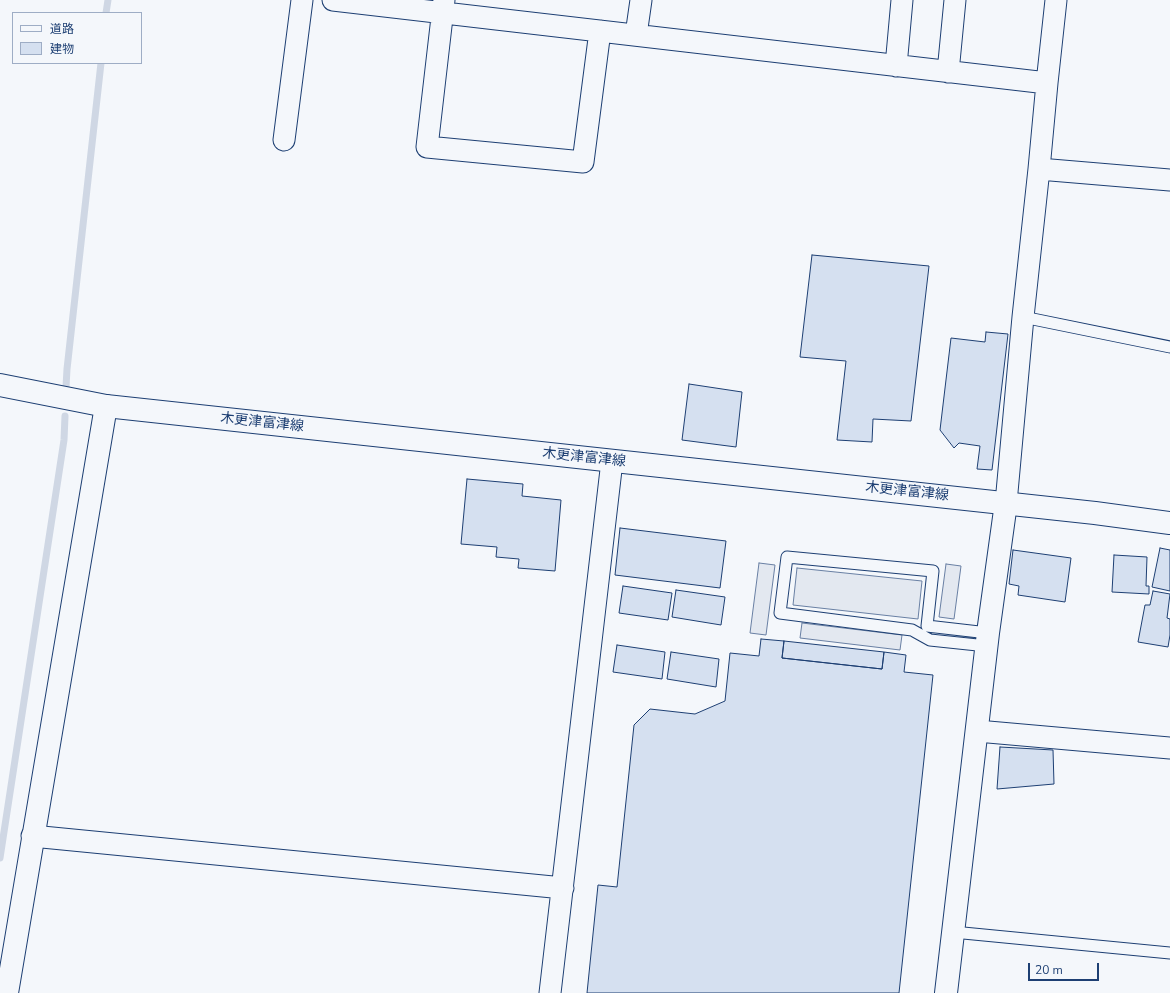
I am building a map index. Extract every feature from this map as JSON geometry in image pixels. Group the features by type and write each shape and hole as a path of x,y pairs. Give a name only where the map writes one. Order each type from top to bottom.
{"main road":[{"name":"木更津富津線","path":"0,385 106,406 1095,512 1170,523"},
{"path":"7,993 32,836 106,406"},
{"path":"946,993 987,640 1006,503"}],"street":[{"path":"284,140 302,0"},
{"path":"333,0 443,6 600,31 1046,83"},
{"path":"636,35 641,0"},
{"path":"896,66 902,0"},
{"path":"948,72 955,0"},
{"path":"1006,503 1023,317 1040,169 1046,83 1056,0"},
{"path":"443,6 427,147 583,162 600,31"},
{"path":"1040,169 1170,180"},
{"path":"550,993 612,461"},
{"path":"977,731 1170,748"},
{"path":"32,836 563,888"}],"lane":[{"path":"1023,317 1170,347"},
{"path":"787,557 933,571 926,626 987,640 930,640 912,630 780,614 787,557"},
{"path":"953,932 1170,954"}],"shaded area":[{"path":"759,563 775,565 766,635 750,633"},
{"path":"946,564 961,566 954,619 939,617"},
{"path":"797,568 922,581 918,619 793,605"},
{"path":"802,623 902,635 900,650 800,638"}],"building":[{"path":"812,255 929,266 911,421 873,419 872,442 837,440 846,361 800,357"},
{"path":"986,332 1008,334 992,470 977,469 980,446 959,443 954,448 940,430 951,338 985,342"},
{"path":"689,384 742,392 736,447 682,440"},
{"path":"467,479 523,484 522,496 561,500 555,571 518,568 519,559 496,557 497,547 461,544"},
{"path":"620,528 726,541 720,588 615,575"},
{"path":"1160,548 1170,550 1170,591 1152,587"},
{"path":"1013,550 1071,558 1065,602 1018,595 1019,586 1009,584"},
{"path":"1114,555 1147,557 1146,586 1149,586 1149,594 1112,592"},
{"path":"623,586 672,593 668,620 619,613"},
{"path":"676,590 725,597 721,625 672,617"},
{"path":"1153,591 1170,594 1167,618 1170,619 1168,647 1138,642 1145,605 1150,605"},
{"path":"761,639 784,641 782,658 882,669 884,652 906,655 904,672 933,675 899,993 587,993 598,885 617,887 634,725 650,709 695,714 725,701 730,653 759,656"},
{"path":"784,641 884,652 882,669 782,658"},
{"path":"617,645 665,652 662,679 613,672"},
{"path":"671,652 719,659 716,687 667,679"},
{"path":"1000,747 1053,750 1054,784 997,789"}],"waterway":[{"path":"106,12 108,0"},
{"path":"66,387 101,64"},
{"path":"0,858 64,440 65,416"}]}
